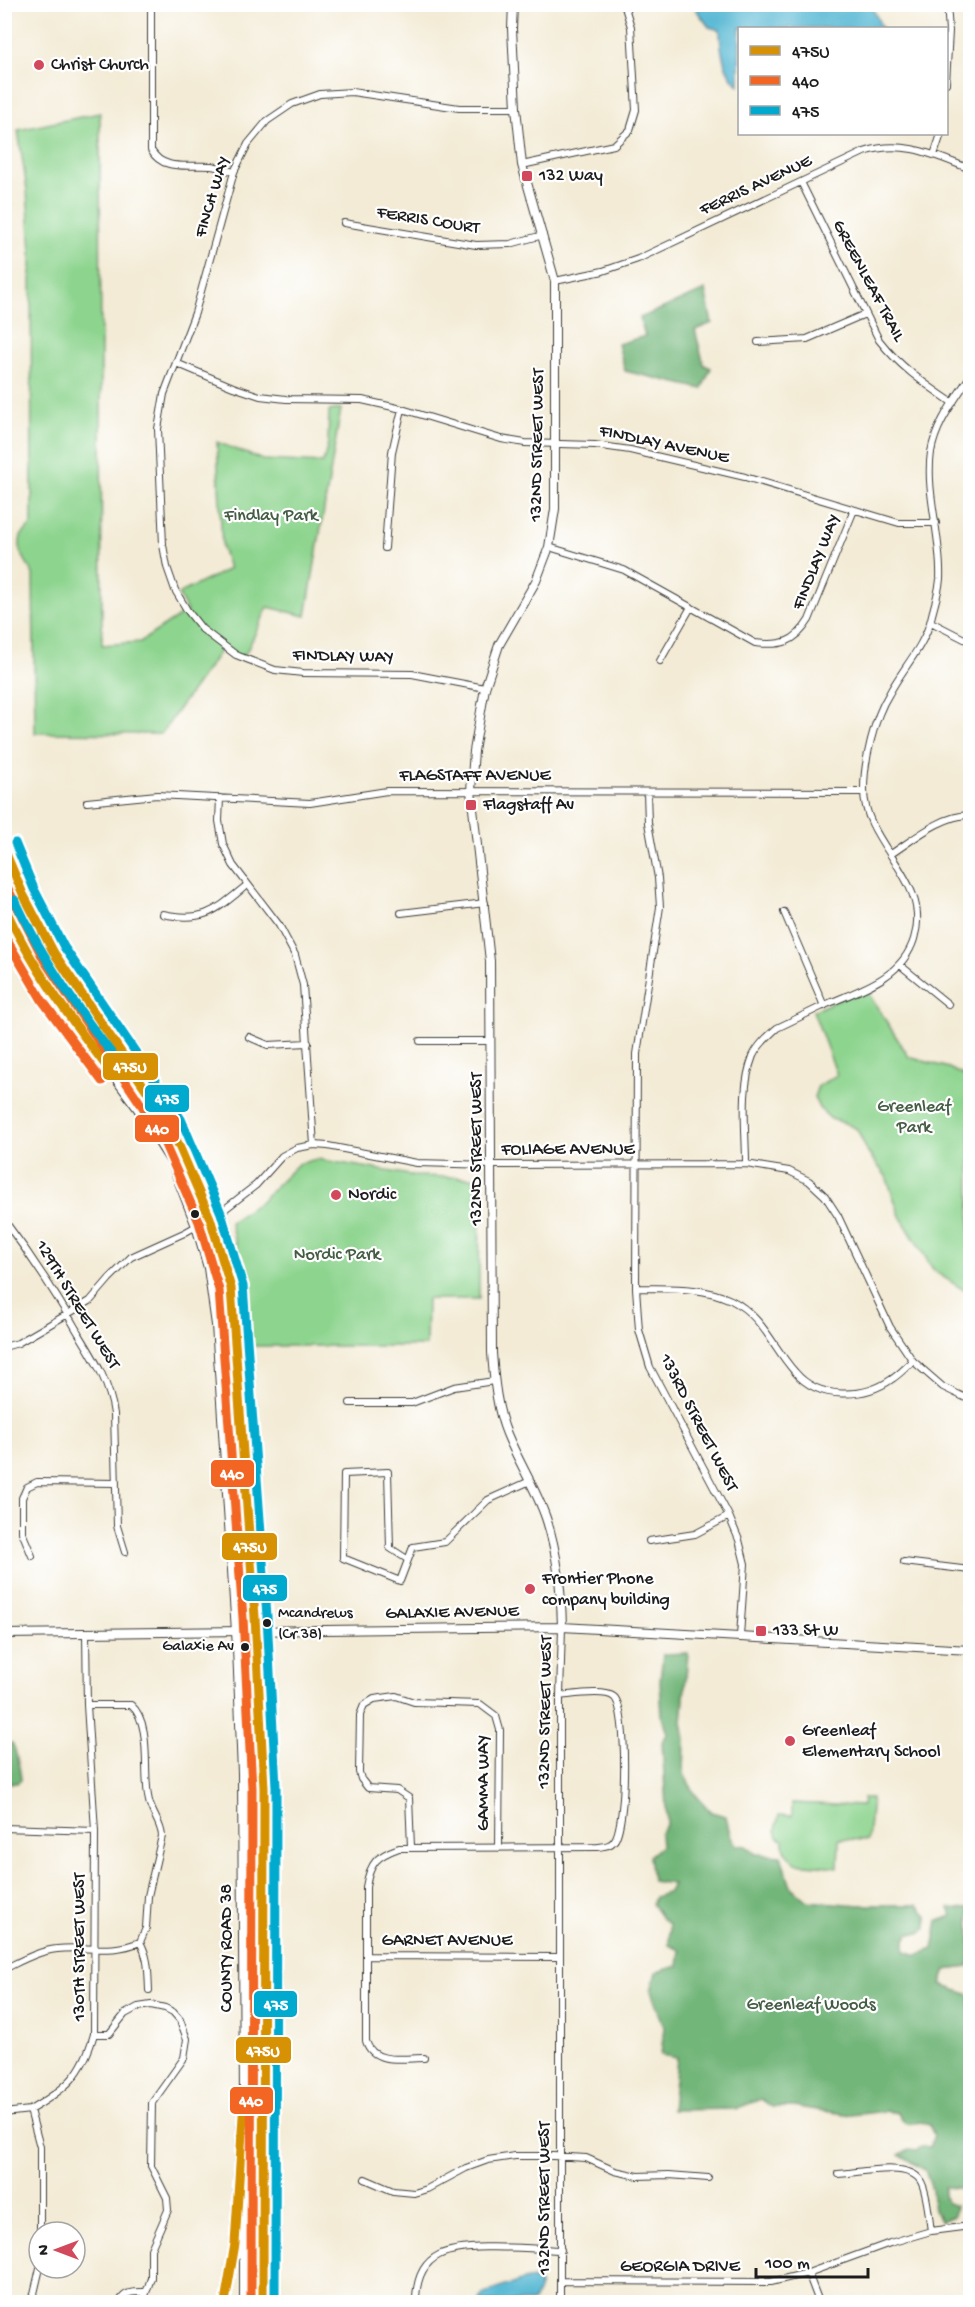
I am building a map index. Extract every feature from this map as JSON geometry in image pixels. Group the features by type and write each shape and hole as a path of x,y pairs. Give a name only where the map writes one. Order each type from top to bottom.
{"highway":[{"path":"225,2302 235,2244 244,2097"}],"main road":[{"name":"COUNTY ROAD 38","path":"4,848 23,894 54,953 170,1125 210,1218 231,1288 256,1630 264,1788 262,2302"},
{"name":"COUNTY ROAD 38","path":"4,905 11,922 48,987 138,1108 171,1162 196,1226 208,1268 216,1325 236,1630 242,1773 244,2302"}],"street":[{"path":"151,4 151,150 156,159 166,165 213,166 234,172"},
{"name":"132ND STREET WEST","path":"513,4 516,108 522,165 555,281 555,509 549,547 536,581 499,645 485,688 474,751 471,791 490,961 494,1381 506,1432 545,1516 556,1550 561,1586 561,2302"},
{"path":"522,165 614,145 630,130 636,110 632,27 624,4"},
{"path":"947,4 948,48"},
{"name":"FINCH WAY","path":"176,363 195,313 234,172 248,144 267,121 292,104 320,94 352,92 459,108 516,108"},
{"path":"934,155 940,135"},
{"name":"FERRIS AVENUE","path":"555,281 603,271 638,259 879,147 906,147 970,169"},
{"name":"GREENLEAF TRAIL","path":"801,182 879,340 896,361 913,376 953,403"},
{"name":"FERRIS COURT","path":"344,223 476,245 510,244 543,235"},
{"path":"758,342 807,339 865,314"},
{"name":"FINDLAY AVENUE","path":"176,363 232,387 260,396 285,399 362,400 402,409 501,439 525,443 595,445 630,450 745,477 899,523 936,523"},
{"name":"FINDLAY WAY","path":"176,363 164,394 158,429 163,545 167,567 175,590 202,629 236,655 276,670 303,674 412,674 485,688"},
{"path":"746,1164 746,1084 753,1055 764,1040 777,1028 880,981 900,964 915,939 917,910 910,886 870,822 863,792 865,771 878,715 931,622 940,579 931,471 932,452 939,426 970,376"},
{"path":"385,548 392,452 402,409"},
{"name":"FINDLAY WAY","path":"549,547 624,570 755,644 773,645 792,640 809,621 854,510"},
{"path":"660,661 691,607"},
{"path":"931,622 970,642"},
{"name":"FLAGSTAFF AVENUE","path":"87,802 157,795 310,803 387,791 863,792"},
{"name":"133RD STREET WEST","path":"647,792 648,823 658,878 660,907 637,1054 636,1288 639,1330 650,1367 739,1539 745,1564 740,1636"},
{"path":"220,798 219,821 223,843 232,865 279,925 295,955 303,985 314,1145"},
{"path":"891,854 937,824 970,814"},
{"path":"164,914 185,919 194,918 212,911 248,885"},
{"path":"401,913 485,903"},
{"path":"784,912 824,1006"},
{"path":"900,964 948,1004"},
{"path":"249,1037 268,1045 308,1043"},
{"path":"420,1041 491,1041"},
{"name":"FOLIAGE AVENUE","path":"4,1347 18,1343 90,1301 131,1257 184,1233 210,1218 256,1185 282,1156 297,1148 314,1145 328,1146 417,1163 746,1164 789,1171 809,1181 825,1196 838,1216 890,1327 913,1361 943,1387 970,1400"},
{"name":"129TH STREET WEST","path":"4,1220 40,1268 104,1376 112,1397 117,1526 125,1552"},
{"path":"636,1288 696,1289 731,1300 747,1310 762,1324 795,1374 811,1385 829,1392 852,1394 874,1389 892,1379 913,1361"},
{"path":"350,1403 412,1403 454,1387 494,1381"},
{"path":"407,1559 390,1548 388,1472 344,1474 343,1558 400,1581 413,1547 445,1542 488,1500 530,1481"},
{"path":"32,1556 22,1532 22,1498 27,1487 37,1482 116,1483"},
{"path":"649,1541 695,1534 729,1516"},
{"path":"904,1562 970,1570"},
{"name":"GALAXIE AVENUE","path":"4,1634 562,1627 970,1650"},
{"name":"130TH STREET WEST","path":"30,2110 60,2092 78,2072 88,2054 94,2034 95,1831 87,1706 86,1633"},
{"name":"GARNET AVENUE","path":"560,1696 605,1693 613,1696 620,1704 624,1749 624,1790 622,1821 614,1842 608,1846 411,1847 386,1852 374,1864 366,1887 367,1956 560,1957"},
{"name":"GAMMA WAY","path":"411,1847 409,1798 397,1790 368,1788 364,1785 359,1772 360,1715 364,1705 374,1699 396,1696 414,1702 475,1703 491,1711 500,1730 499,1848"},
{"path":"87,1706 131,1705 140,1718 149,1804 161,1828 162,1836 148,1896 146,1928 140,1942"},
{"path":"4,1828 95,1831"},
{"path":"4,1969 42,1952 59,1949 110,1949 140,1942"},
{"path":"140,1942 146,1953 149,1990"},
{"path":"367,1956 366,2041 369,2049 381,2058 424,2058"},
{"path":"94,2034 109,2034 125,2014 138,2007 151,2005 173,2012 180,2020 187,2039 184,2058 152,2103 151,2166 167,2198 168,2210 152,2249 151,2278 143,2302"},
{"path":"4,2113 30,2110 40,2147 40,2220"},
{"path":"365,2179 393,2191 414,2193 427,2189 466,2168 488,2160 515,2156 586,2158 605,2168 626,2174 708,2178"},
{"path":"838,2174 900,2169 913,2172 921,2181 931,2231"},
{"name":"GEORGIA DRIVE","path":"560,2281 771,2282 808,2273 890,2242 931,2231 970,2226"},
{"path":"416,2302 416,2292 423,2269 439,2255 462,2249 561,2250"},
{"path":"808,2273 819,2302"},
{"path":"32,2302 37,2280"},
{"path":"120,2302 122,2296 127,2293 146,2292"}],"green space":[{"name":"Findlay Park","path":"100,113 102,645 140,642 187,611 178,594 229,569 222,547 217,442 263,460 323,463 328,443 329,411 341,409 306,616 268,607 243,659 223,647 161,734 35,733 33,574 20,551 21,536 32,524 31,252 27,190 18,130"},
{"path":"705,290 712,323 695,330 704,365 711,368 702,389 625,371 618,344 645,336 640,318"},
{"name":"Greenleaf Park","path":"865,988 909,1057 949,1068 970,1079 970,1294 934,1271 900,1216 886,1176 868,1153 857,1129 831,1119 819,1108 814,1097 818,1086 837,1075 813,1011"},
{"name":"Nordic Park","path":"317,1159 416,1176 480,1178 479,1299 427,1299 426,1346 252,1346 246,1284 230,1222 260,1202 298,1164"},
{"name":"Greenleaf Woods","path":"688,1653 682,1722 685,1739 684,1774 695,1794 711,1812 726,1816 730,1835 736,1845 746,1846 756,1854 781,1856 791,1887 807,1901 861,1905 918,1905 927,1916 927,1928 922,1933 909,1933 905,1940 905,1951 917,1955 933,1949 938,1921 952,1916 949,1908 970,1909 968,1967 946,1970 941,1985 970,1995 970,2139 968,2139 962,2157 967,2158 970,2169 970,2189 944,2187 947,2203 956,2206 954,2216 941,2221 934,2211 932,2190 925,2170 899,2155 909,2149 929,2147 934,2136 929,2124 924,2122 908,2123 901,2119 898,2113 886,2111 852,2115 796,2107 772,2107 761,2099 735,2109 672,2110 677,2058 661,2055 664,2027 651,1991 656,1972 678,1966 680,1950 669,1945 669,1924 663,1920 652,1904 655,1897 669,1892 673,1884 652,1881 649,1856 661,1846 660,1834 667,1824 662,1742 668,1733 662,1717 660,1681 663,1654"},
{"path":"5,1743 12,1743 15,1750 21,1780 17,1783 5,1783"},
{"path":"863,1798 872,1798 868,1840 839,1839 838,1867 795,1863 788,1855 784,1841 778,1837 776,1830 779,1815 792,1816 792,1803 862,1806"}],"water":[{"path":"696,4 871,5 882,27 738,27 738,84 726,68 720,30 709,27 695,8"},
{"path":"527,2279 537,2280 539,2283 539,2291 532,2302 479,2302 484,2293"}],"transit line":[{"name":"475","path":"15,843 34,889 64,947 181,1119 221,1213 243,1286 267,1616 276,1787 275,2302"},
{"name":"475U","path":"4,849 23,894 54,953 170,1125 210,1218 231,1288 255,1617 264,1788 263,2302"},
{"name":"440","path":"4,881 44,960 159,1131 199,1222 219,1290 243,1618 252,1788 251,2302"},
{"name":"475","path":"15,900 26,923 64,986 122,1067"},
{"name":"475U","path":"4,906 40,972 113,1075"},
{"name":"440","path":"4,935 42,1000 102,1081"},
{"name":"475U","path":"225,2302 235,2244 244,2100"}],"place":[{"name":"Christ Church","path":"39,65"},
{"name":"132 Way","path":"527,176"},
{"name":"Flagstaff Av","path":"471,805"},
{"name":"Nordic","path":"336,1195"},
{"name":"Frontier Phone company building","path":"530,1589"},
{"name":"Mcandrews (Cr 38)","path":"267,1623"},
{"name":"133 St W","path":"761,1631"},
{"name":"Galaxie Av","path":"245,1647"},
{"name":"Greenleaf Elementary School","path":"790,1741"}]}
